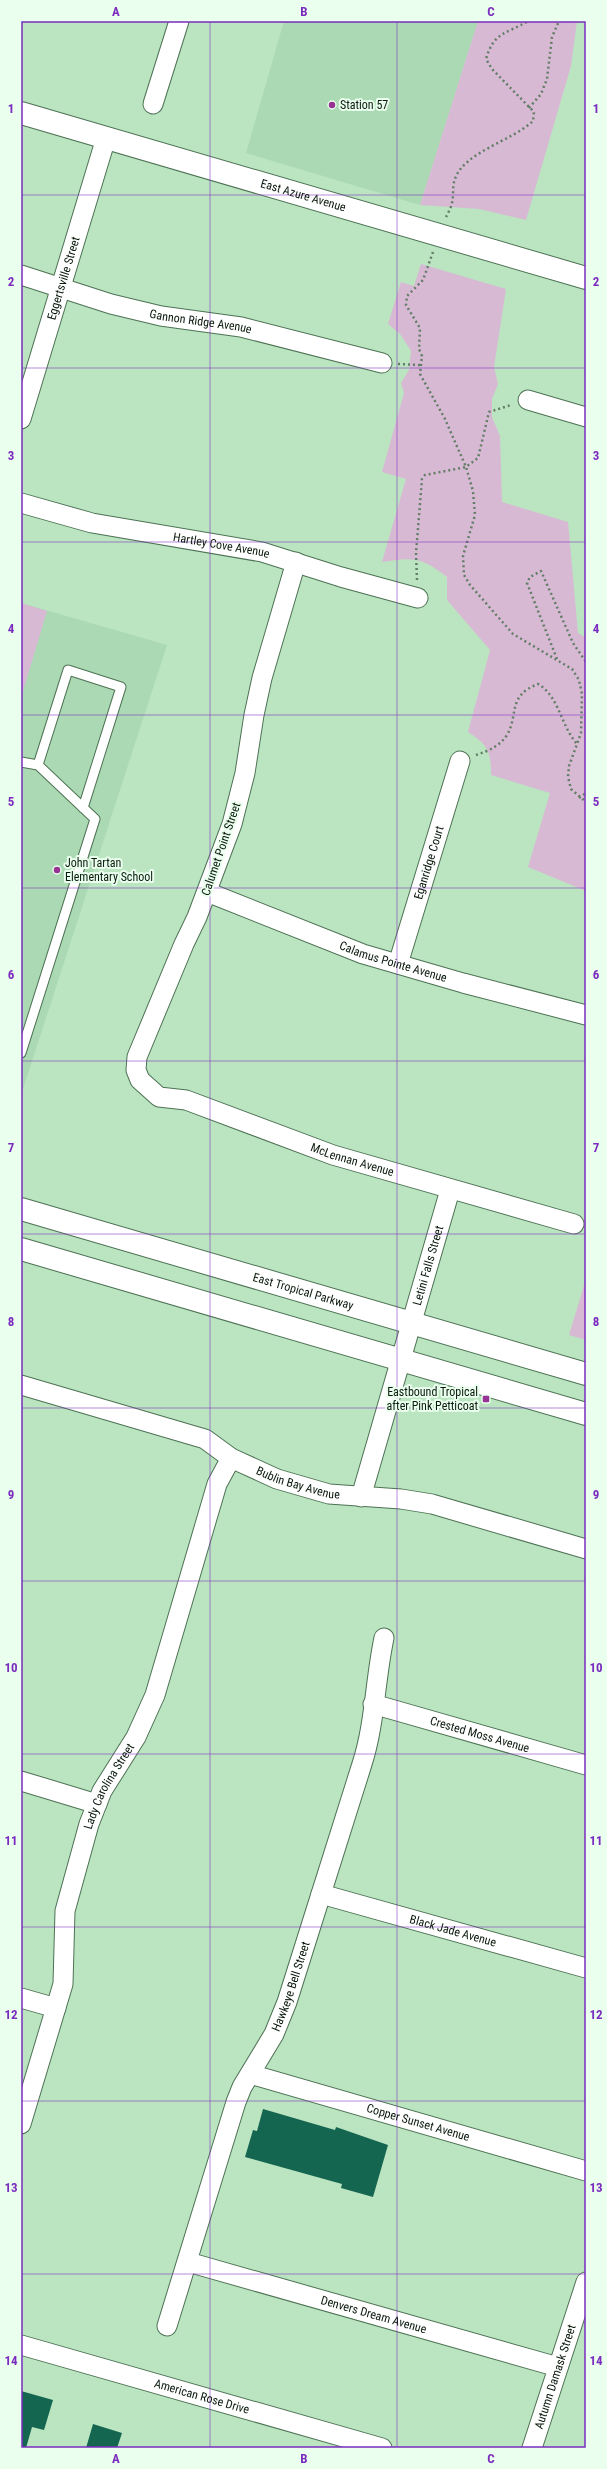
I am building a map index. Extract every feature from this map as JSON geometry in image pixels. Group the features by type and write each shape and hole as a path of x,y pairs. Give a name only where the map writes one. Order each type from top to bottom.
{"main road":[{"name":"East Azure Avenue","path":"21,113 586,278"},
{"name":"East Tropical Parkway","path":"21,1208 407,1341 586,1414"},
{"name":"East Tropical Parkway","path":"21,1249 407,1341 586,1374"}],"street":[{"path":"153,104 179,21"},
{"name":"Eggertsville Street","path":"21,419 106,138"},
{"name":"Gannon Ridge Avenue","path":"21,275 111,304 161,316 241,327 382,363"},
{"path":"528,400 586,417"},
{"name":"Hartley Cove Avenue","path":"21,502 92,523 224,544 262,552 418,598"},
{"name":"Calumet Point Street","path":"140,1080 136,1070 137,1057 206,892 232,824 245,773 260,686 296,562"},
{"name":"Eganridge Court","path":"398,964 460,760"},
{"name":"Calamus Pointe Avenue","path":"206,892 321,938 398,964 586,1015"},
{"name":"McLennan Avenue","path":"140,1080 159,1097 186,1100 333,1156 574,1224"},
{"name":"Letini Falls Street","path":"361,1497 450,1190"},
{"name":"Bublin Bay Avenue","path":"21,1385 183,1431 204,1439 231,1458 277,1480 329,1494 401,1499 432,1504 586,1549"},
{"name":"Lady Carolina Street","path":"21,2124 56,2008 64,1974 62,1955 65,1911 89,1824 102,1791 136,1737 155,1695 217,1484 231,1458"},
{"name":"Hawkeye Bell Street","path":"167,2326 188,2262 236,2102 250,2074 274,2034 287,2002 370,1741 373,1704 384,1638"},
{"name":"Crested Moss Avenue","path":"373,1704 586,1765"},
{"path":"21,1781 97,1804"},
{"name":"Black Jade Avenue","path":"321,1894 586,1968"},
{"path":"21,1998 56,2008"},
{"name":"Copper Sunset Avenue","path":"250,2074 586,2170"},
{"name":"Denvers Dream Avenue","path":"188,2262 558,2368"},
{"name":"Autumn Damask Street","path":"532,2448 586,2282"},
{"name":"American Rose Drive","path":"21,2345 382,2448"}],"lane":[{"path":"38,765 68,670 121,687 84,808"},
{"path":"21,762 38,765 95,819 21,1053"}],"path":[{"path":"528,21 504,31 495,39 486,59 492,69 534,112 533,121 524,130 470,159 455,178 452,203 423,280 407,296 406,305 420,328 419,349 422,356 420,374 445,418 466,467 473,491 474,514 462,556 464,575 470,585 513,634 558,659 572,669 579,680 582,694 581,733 569,766 568,777 571,789 579,798 586,802"},
{"path":"529,108 542,94 547,79 552,37 559,21"},
{"path":"418,598 416,553 422,479 425,475 466,467 478,458 489,412 528,400"},
{"path":"558,659 527,583 530,577 541,571 573,643 586,662"},
{"path":"460,760 493,749 507,735 515,705 520,696 528,688 538,684 548,690 571,737 577,744"},
{"path":"579,798 586,793"}],"shaded area":[{"path":"284,21 478,21 420,205 246,153"},
{"path":"478,21 577,21 571,66 526,220 479,209 420,205"},
{"path":"421,264 506,289 494,367 498,384 492,399 492,417 500,436 502,502 568,522 578,633 586,638 586,891 528,867 550,793 491,775 490,760 487,749 480,741 468,732 490,650 447,600 447,577 424,562 417,560 402,559 382,562 406,479 382,472 404,393 401,383 409,370 411,351 400,334 388,324 401,282 414,286"},
{"name":"John Tartan Elementary School","path":"21,603 167,645 21,1095"},
{"path":"21,603 47,611 21,698"},
{"path":"586,1279 586,1340 569,1335"}],"building":[{"path":"263,2109 335,2130 336,2127 388,2145 373,2197 341,2188 342,2184 245,2157 253,2130 257,2131"},
{"path":"21,2391 53,2400 44,2430 32,2427 26,2448 21,2448"},
{"path":"93,2424 122,2433 117,2448 86,2448"}],"place":[{"name":"Station 57","path":"332,105"},
{"name":"John Tartan Elementary School","path":"57,870"},
{"name":"Eastbound Tropical after Pink Petticoat","path":"486,1399"}]}
